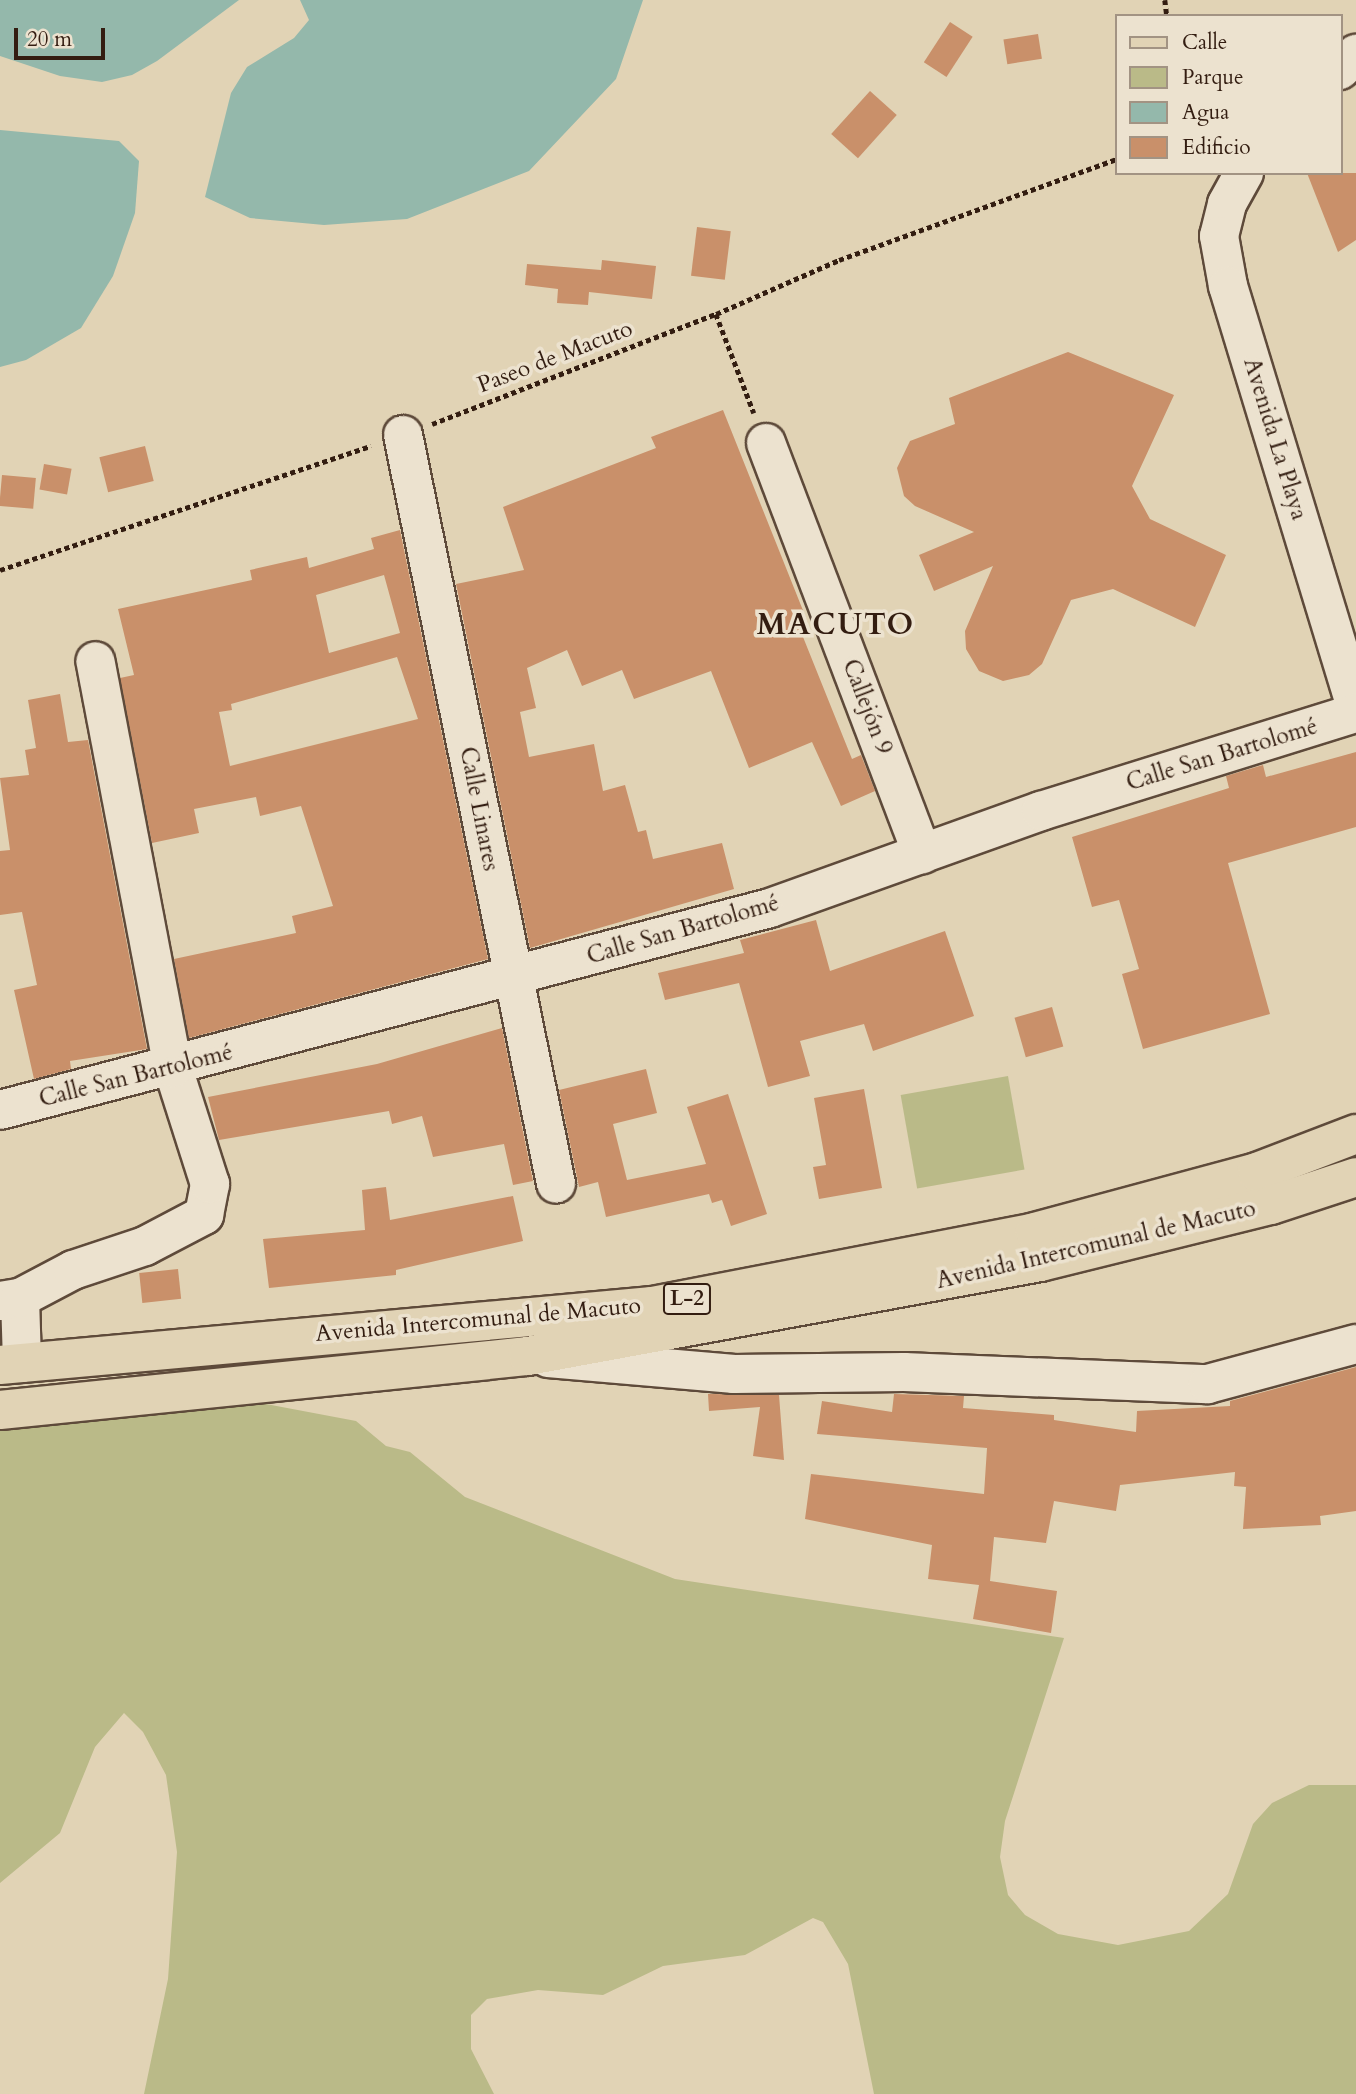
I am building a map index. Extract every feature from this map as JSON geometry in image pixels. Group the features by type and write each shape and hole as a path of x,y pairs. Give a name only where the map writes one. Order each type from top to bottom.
{"main road":[{"name":"Avenida Intercomunal de Macuto","path":"11,1364 652,1306 1035,1232 1257,1172 1356,1134"},
{"name":"Avenida Intercomunal de Macuto","path":"0,1410 528,1356 1040,1262 1271,1205 1356,1178"}],"street":[{"path":"1342,68 1356,54"},
{"name":"Avenida La Playa","path":"1243,175 1227,204 1219,236 1228,286 1356,706"},
{"name":"Calle Linares","path":"403,435 556,1184"},
{"name":"Callejón 9","path":"766,443 922,854"},
{"path":"11,1364 10,1299 204,1215 210,1184 173,1068 95,661"},
{"name":"Calle San Bartolomé","path":"1,1100 173,1068 769,908 922,854 1356,713"},
{"path":"528,1356 734,1374 904,1372 1208,1384 1348,1342"}],"path":[{"name":"Paseo de Macuto","path":"0,570 403,435 716,314 839,260 1114,160"},
{"path":"716,314 766,443"}],"green space":[{"path":"1008,1076 1024,1170 917,1188 901,1095"},
{"path":"245,1400 356,1421 386,1446 410,1452 465,1497 675,1579 1064,1638 1005,1821 1000,1857 1008,1895 1025,1915 1058,1934 1118,1945 1189,1931 1228,1894 1253,1824 1272,1803 1309,1785 1356,1785 1356,2094 874,2094 848,1964 823,1922 813,1918 745,1955 663,1966 603,1995 538,1990 487,1999 471,2015 471,2049 494,2094 144,2094 168,1979 177,1852 166,1775 143,1732 124,1713 95,1747 60,1833 0,1883 0,1421"}],"water":[{"path":"0,0 239,0 157,61 132,75 102,82 60,76 0,56"},
{"path":"300,0 643,0 616,79 529,171 407,219 324,225 250,218 205,197 231,93 247,67 294,38 309,20"},
{"path":"0,130 119,141 139,161 135,213 113,276 81,328 26,360 0,367"}],"building":[{"path":"950,22 973,37 947,77 924,62"},
{"path":"1038,34 1042,59 1007,64 1003,39"},
{"path":"870,91 897,115 858,158 831,134"},
{"path":"1356,173 1356,240 1338,252 1308,175"},
{"path":"697,227 731,231 725,280 691,276"},
{"path":"602,260 656,266 652,299 589,292 588,305 557,303 558,289 525,285 527,264 601,270"},
{"path":"1068,352 1174,395 1132,486 1150,519 1226,555 1195,627 1113,589 1071,600 1042,664 1029,675 1003,681 979,671 966,649 965,631 993,566 934,591 919,555 974,532 915,506 904,496 897,468 910,441 955,424 949,398"},
{"path":"723,410 808,623 799,627 852,759 861,755 875,791 841,806 812,742 749,768 711,671 634,699 622,670 582,686 567,650 527,668 536,708 520,712 529,757 594,744 603,791 625,785 638,832 646,830 653,859 722,843 734,889 530,948 456,584 524,570 503,507 656,448 651,437"},
{"path":"145,446 154,481 108,492 99,457"},
{"path":"44,464 72,469 67,494 39,490"},
{"path":"2,475 36,478 33,509 0,506"},
{"path":"400,530 488,959 189,1038 174,959 296,933 292,916 333,906 301,806 260,816 256,797 194,809 199,833 152,843 120,678 134,675 118,609 252,580 250,570 307,557 309,568 374,549 371,538","holes":["384,575 400,633 329,653 316,595","397,657 418,719 230,766 219,712 232,710 231,704"]},
{"path":"60,694 68,742 88,740 147,1049 70,1061 71,1069 34,1079 14,990 37,985 22,912 0,915 0,851 10,850 0,778 29,775 25,750 36,748 28,700"},
{"path":"1356,752 1356,827 1228,863 1270,1014 1143,1049 1122,974 1139,969 1119,900 1092,907 1072,837 1229,788 1226,776 1263,765 1266,777"},
{"path":"816,920 830,971 945,931 974,1016 873,1051 864,1024 800,1041 810,1076 768,1087 739,983 665,1000 658,973 744,953 740,940"},
{"path":"1052,1007 1063,1046 1026,1057 1015,1018"},
{"path":"502,1028 533,1181 513,1185 504,1144 433,1157 422,1116 392,1124 389,1111 219,1140 208,1097 377,1064"},
{"path":"646,1069 657,1113 613,1124 627,1180 706,1164 687,1107 728,1094 767,1214 731,1226 722,1200 712,1203 709,1194 606,1217 598,1182 579,1187 559,1090"},
{"path":"864,1089 882,1188 819,1199 813,1167 826,1165 814,1098"},
{"path":"386,1187 390,1220 513,1196 523,1241 396,1270 396,1275 269,1288 263,1239 365,1230 362,1190"},
{"path":"178,1269 181,1299 142,1303 139,1273"},
{"path":"1356,1367 1356,1511 1320,1516 1321,1525 1243,1529 1246,1487 1234,1486 1235,1472 1120,1485 1116,1511 1054,1501 1046,1543 994,1537 990,1581 1057,1591 1051,1633 973,1619 979,1585 928,1579 932,1545 805,1519 811,1474 984,1494 987,1448 817,1434 822,1401 892,1412 894,1394 964,1396 963,1408 1054,1415 1054,1420 1136,1432 1137,1411 1230,1406 1230,1401"},
{"path":"708,1394 779,1395 784,1460 753,1456 760,1407 709,1411"}],"district":[{"name":"MACUTO","path":"836,625"}]}
